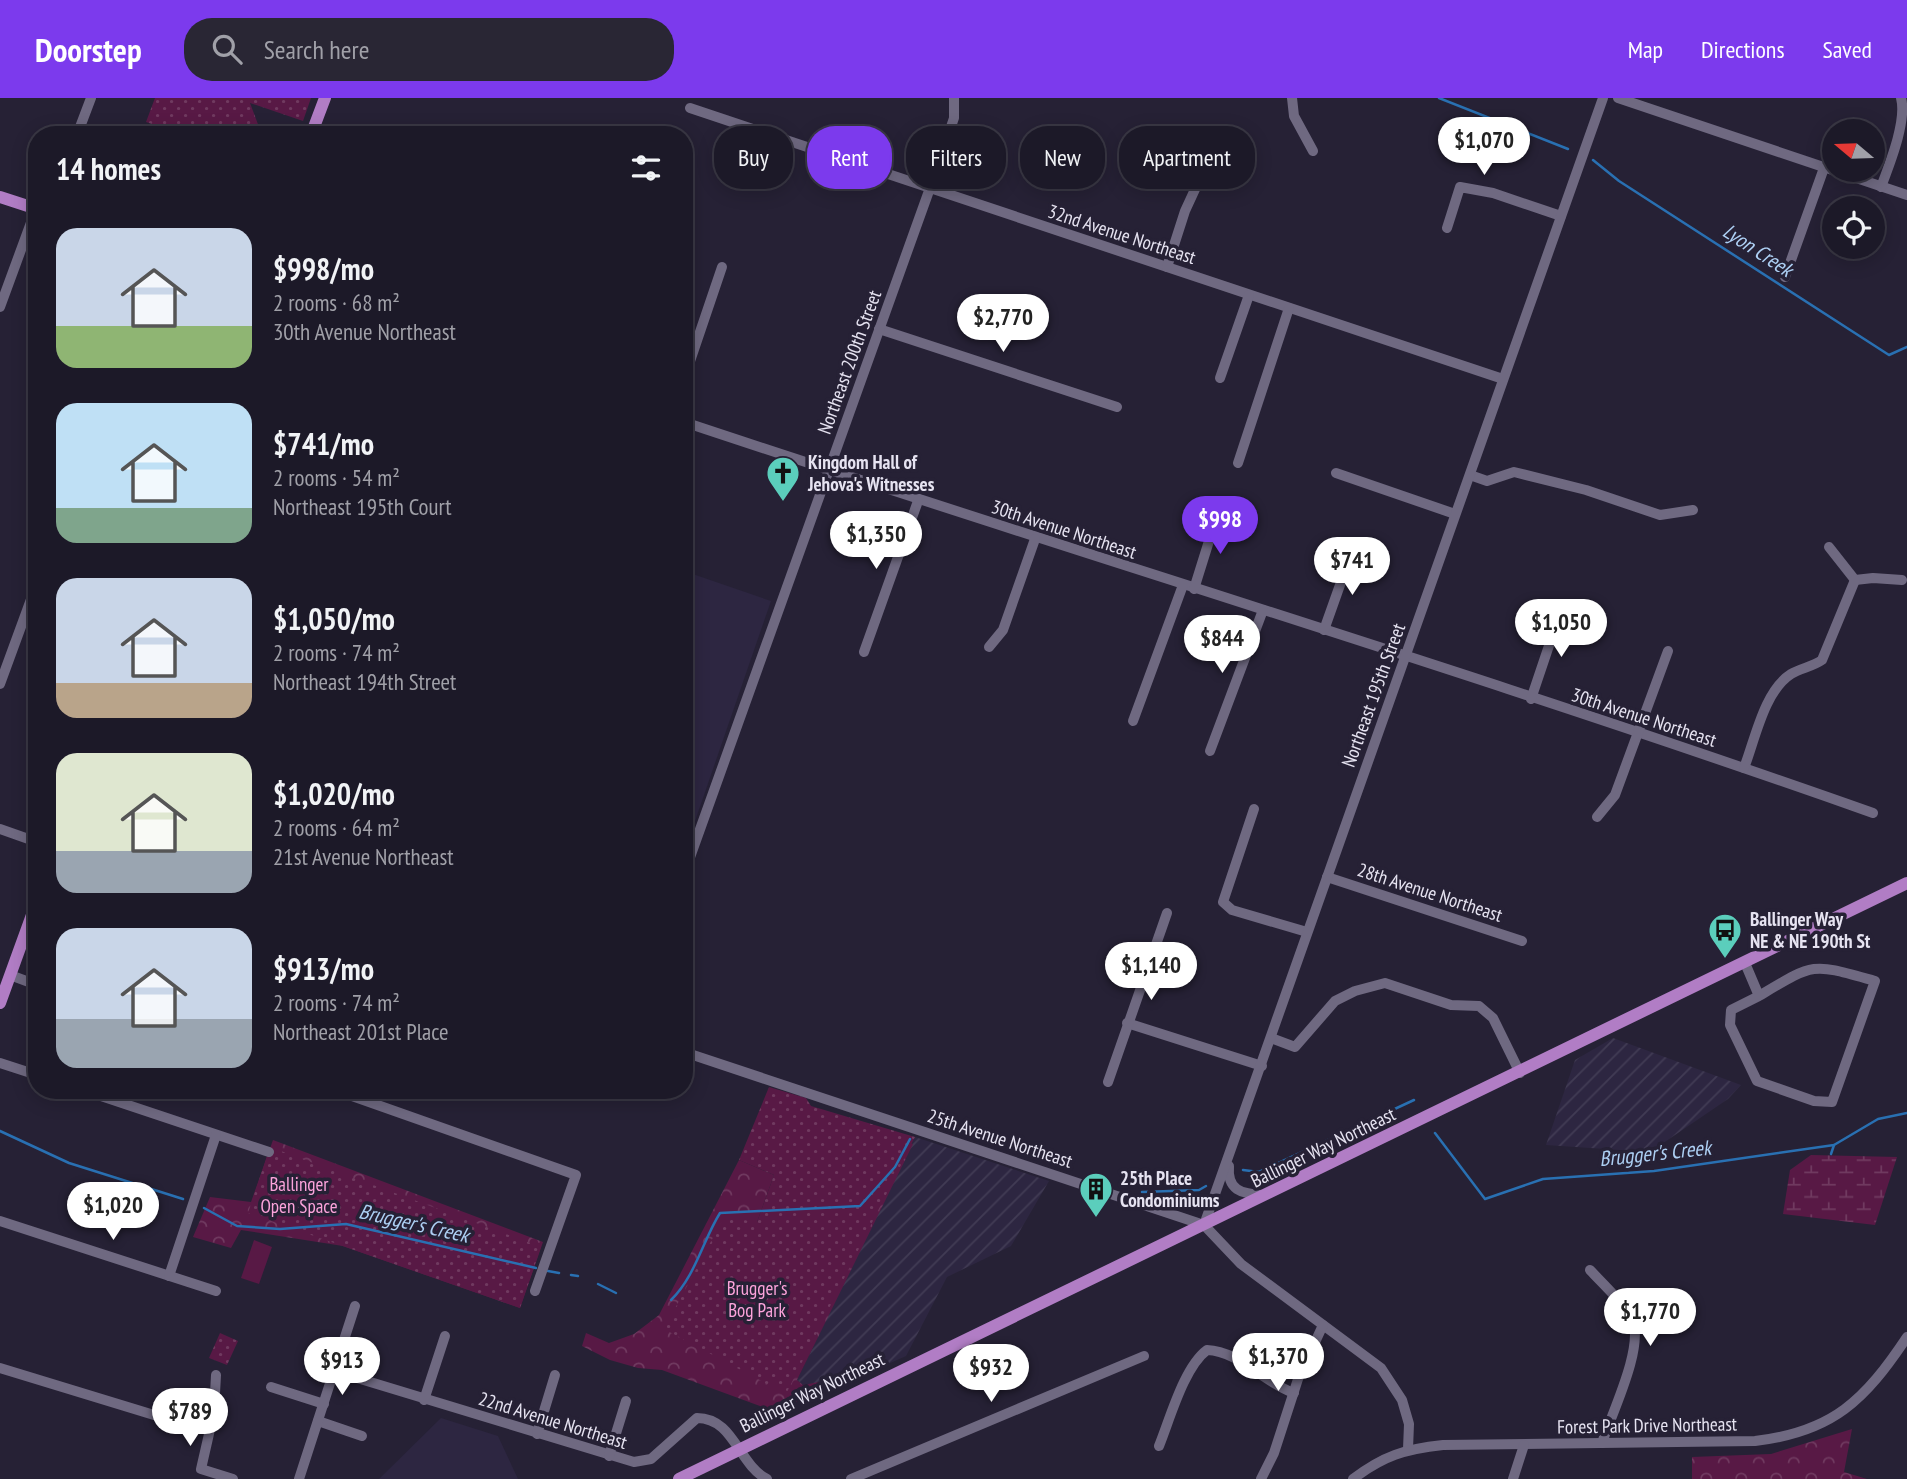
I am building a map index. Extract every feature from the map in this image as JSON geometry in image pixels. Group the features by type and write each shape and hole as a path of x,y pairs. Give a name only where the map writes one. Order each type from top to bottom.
{"main road":[{"path":"314,126 325,98"},
{"path":"0,197 28,206"},
{"name":"Ballinger Way Northeast","path":"679,1479 1907,883"},
{"path":"0,1003 28,926"}],"street":[{"path":"81,126 91,98"},
{"name":"Northeast 200th Street","path":"951,126 954,98"},
{"path":"1292,98 1294,116 1313,151"},
{"name":"Northeast 195th Street","path":"1204,1225 1603,98"},
{"path":"1618,98 1822,167"},
{"path":"1881,187 1905,119 1903,102"},
{"name":"32nd Avenue Northeast","path":"690,108 906,180"},
{"path":"1785,277 1822,176"},
{"path":"1866,182 1907,195"},
{"path":"1447,228 1460,187 1493,193 1561,216"},
{"name":"Northeast 200th Street","path":"693,849 930,189"},
{"name":"32nd Avenue Northeast","path":"933,189 1503,379"},
{"path":"1167,267 1195,189"},
{"path":"0,307 28,231"},
{"path":"693,352 722,267"},
{"path":"1220,378 1249,295"},
{"path":"1238,463 1289,308"},
{"path":"879,330 1117,407"},
{"name":"30th Avenue Northeast","path":"693,425 1035,539 1263,610 1744,768 1873,813"},
{"path":"1470,475 1487,481 1514,472 1586,490 1660,515 1693,510"},
{"path":"1336,473 1455,514"},
{"path":"864,652 918,500"},
{"path":"1133,721 1188,587 1224,511"},
{"path":"989,647 1003,630 1035,539"},
{"path":"1829,547 1855,580"},
{"path":"1324,630 1351,554"},
{"path":"1855,580 1902,580"},
{"path":"1744,768 1770,699 1782,682 1793,673 1822,660 1855,580"},
{"path":"0,684 28,608"},
{"path":"1210,751 1263,610"},
{"path":"1531,699 1561,610"},
{"path":"1597,817 1615,795 1668,651"},
{"path":"1254,809 1223,902 1232,910 1307,932"},
{"path":"0,829 28,839"},
{"name":"28th Avenue Northeast","path":"1327,877 1522,941"},
{"path":"1108,1082 1167,913"},
{"path":"1745,963 1759,996"},
{"path":"1824,966 1875,981 1832,1102 1814,1101 1757,1080 1730,1025 1731,1010 1759,996 1806,968 1824,966"},
{"path":"10,975 28,982"},
{"path":"1271,1038 1296,1047 1335,1001 1356,991 1385,983 1451,1005 1479,1006 1493,1018 1520,1073"},
{"path":"1127,1023 1262,1066"},
{"name":"25th Avenue Northeast","path":"693,1055 1204,1225 1241,1264 1381,1368 1393,1382 1409,1424 1408,1449"},
{"path":"0,1063 28,1072"},
{"path":"110,1099 269,1152"},
{"path":"361,1099 576,1175 535,1291"},
{"path":"169,1276 216,1135"},
{"path":"1229,1156 1228,1180 1232,1187 1248,1195 1267,1195"},
{"path":"0,1221 216,1291"},
{"path":"1590,1270 1625,1308 1637,1339 1602,1443"},
{"path":"299,1479 355,1306"},
{"path":"1261,1479 1274,1453 1294,1393 1323,1325"},
{"path":"424,1400 445,1336"},
{"name":"Forest Park Drive Northeast","path":"1353,1479 1390,1455 1408,1449 1755,1441 1790,1437 1810,1430 1857,1402 1907,1337"},
{"path":"1159,1446 1187,1378 1198,1357 1207,1350 1216,1350 1246,1366 1276,1387 1294,1393"},
{"path":"851,1479 1143,1356"},
{"path":"0,1368 154,1415"},
{"name":"22nd Avenue Northeast","path":"334,1371 634,1462 651,1459 697,1418 709,1418 722,1425 739,1449"},
{"path":"216,1375 214,1412 201,1469 233,1479"},
{"path":"537,1434 555,1375"},
{"path":"271,1387 324,1404"},
{"path":"609,1455 626,1401"},
{"path":"318,1421 362,1436"},
{"path":"1513,1479 1524,1445"},
{"path":"739,1449 767,1479"}],"shaded area":[{"path":"693,574 771,601 693,827"},
{"path":"1613,1038 1741,1085 1728,1099 1650,1152 1546,1145 1575,1060"},
{"path":"915,1137 1049,1181 1011,1246 947,1277 906,1356 813,1397 823,1382 803,1385 797,1380"},
{"path":"441,1418 498,1436 518,1479 379,1479"}],"green space":[{"path":"155,98 311,98 303,121 250,103 259,126 158,126 146,122"},
{"name":"Brugger's Bog Park","path":"769,1087 806,1098 811,1106 915,1137 786,1394 664,1329 724,1217 757,1222 774,1175 739,1160"},
{"name":"Ballinger Open Space","path":"273,1140 543,1242 520,1308 343,1246 241,1230 231,1248 193,1237 210,1197 251,1202"},
{"name":"Brugger's Bog Park","path":"900,1141 913,1144 797,1380 803,1385 824,1381 813,1397 771,1410 662,1370 638,1368 610,1360 582,1346 586,1333 609,1343 634,1334 659,1315 739,1160 774,1175 757,1222 712,1256"},
{"name":"Ballinger Open Space","path":"270,1147 541,1247 520,1308 248,1213"},
{"path":"1811,1155 1897,1157 1875,1225 1783,1214 1790,1170"},
{"path":"254,1240 272,1247 259,1284 241,1278"},
{"path":"220,1333 238,1341 227,1365 209,1358"},
{"path":"1852,1429 1844,1472 1867,1479 1692,1479 1692,1457 1771,1454"}],"waterway":[{"name":"Lyon Creek","path":"1439,98 1568,149"},
{"name":"Lyon Creek","path":"1593,160 1619,181 1889,355 1907,347"},
{"name":"Brugger's Creek","path":"1243,1170 1259,1172 1414,1100"},
{"name":"Brugger's Creek","path":"1435,1133 1485,1199 1543,1179 1654,1171 1834,1145 1878,1119 1907,1113"},
{"name":"Brugger's Creek","path":"0,1131 69,1163 183,1199"},
{"name":"Brugger's Creek","path":"671,1300 693,1269 720,1213 860,1206 895,1167 910,1139"},
{"path":"1831,1154 1834,1145"},
{"name":"Brugger's Creek","path":"1142,1192 1199,1190 1206,1186"},
{"name":"Brugger's Creek","path":"204,1208 237,1226 280,1229 346,1224 536,1268"},
{"name":"Brugger's Creek","path":"548,1271 559,1273"},
{"name":"Brugger's Creek","path":"571,1275 578,1276"},
{"name":"Brugger's Creek","path":"598,1284 616,1293"}],"place":[{"name":"Kingdom Hall of Jehova's Witnesses","path":"783,503"},
{"name":"Ballinger Way NE & NE 190th St","path":"1725,960"},
{"name":"25th Place Condominiums","path":"1096,1219"}]}
